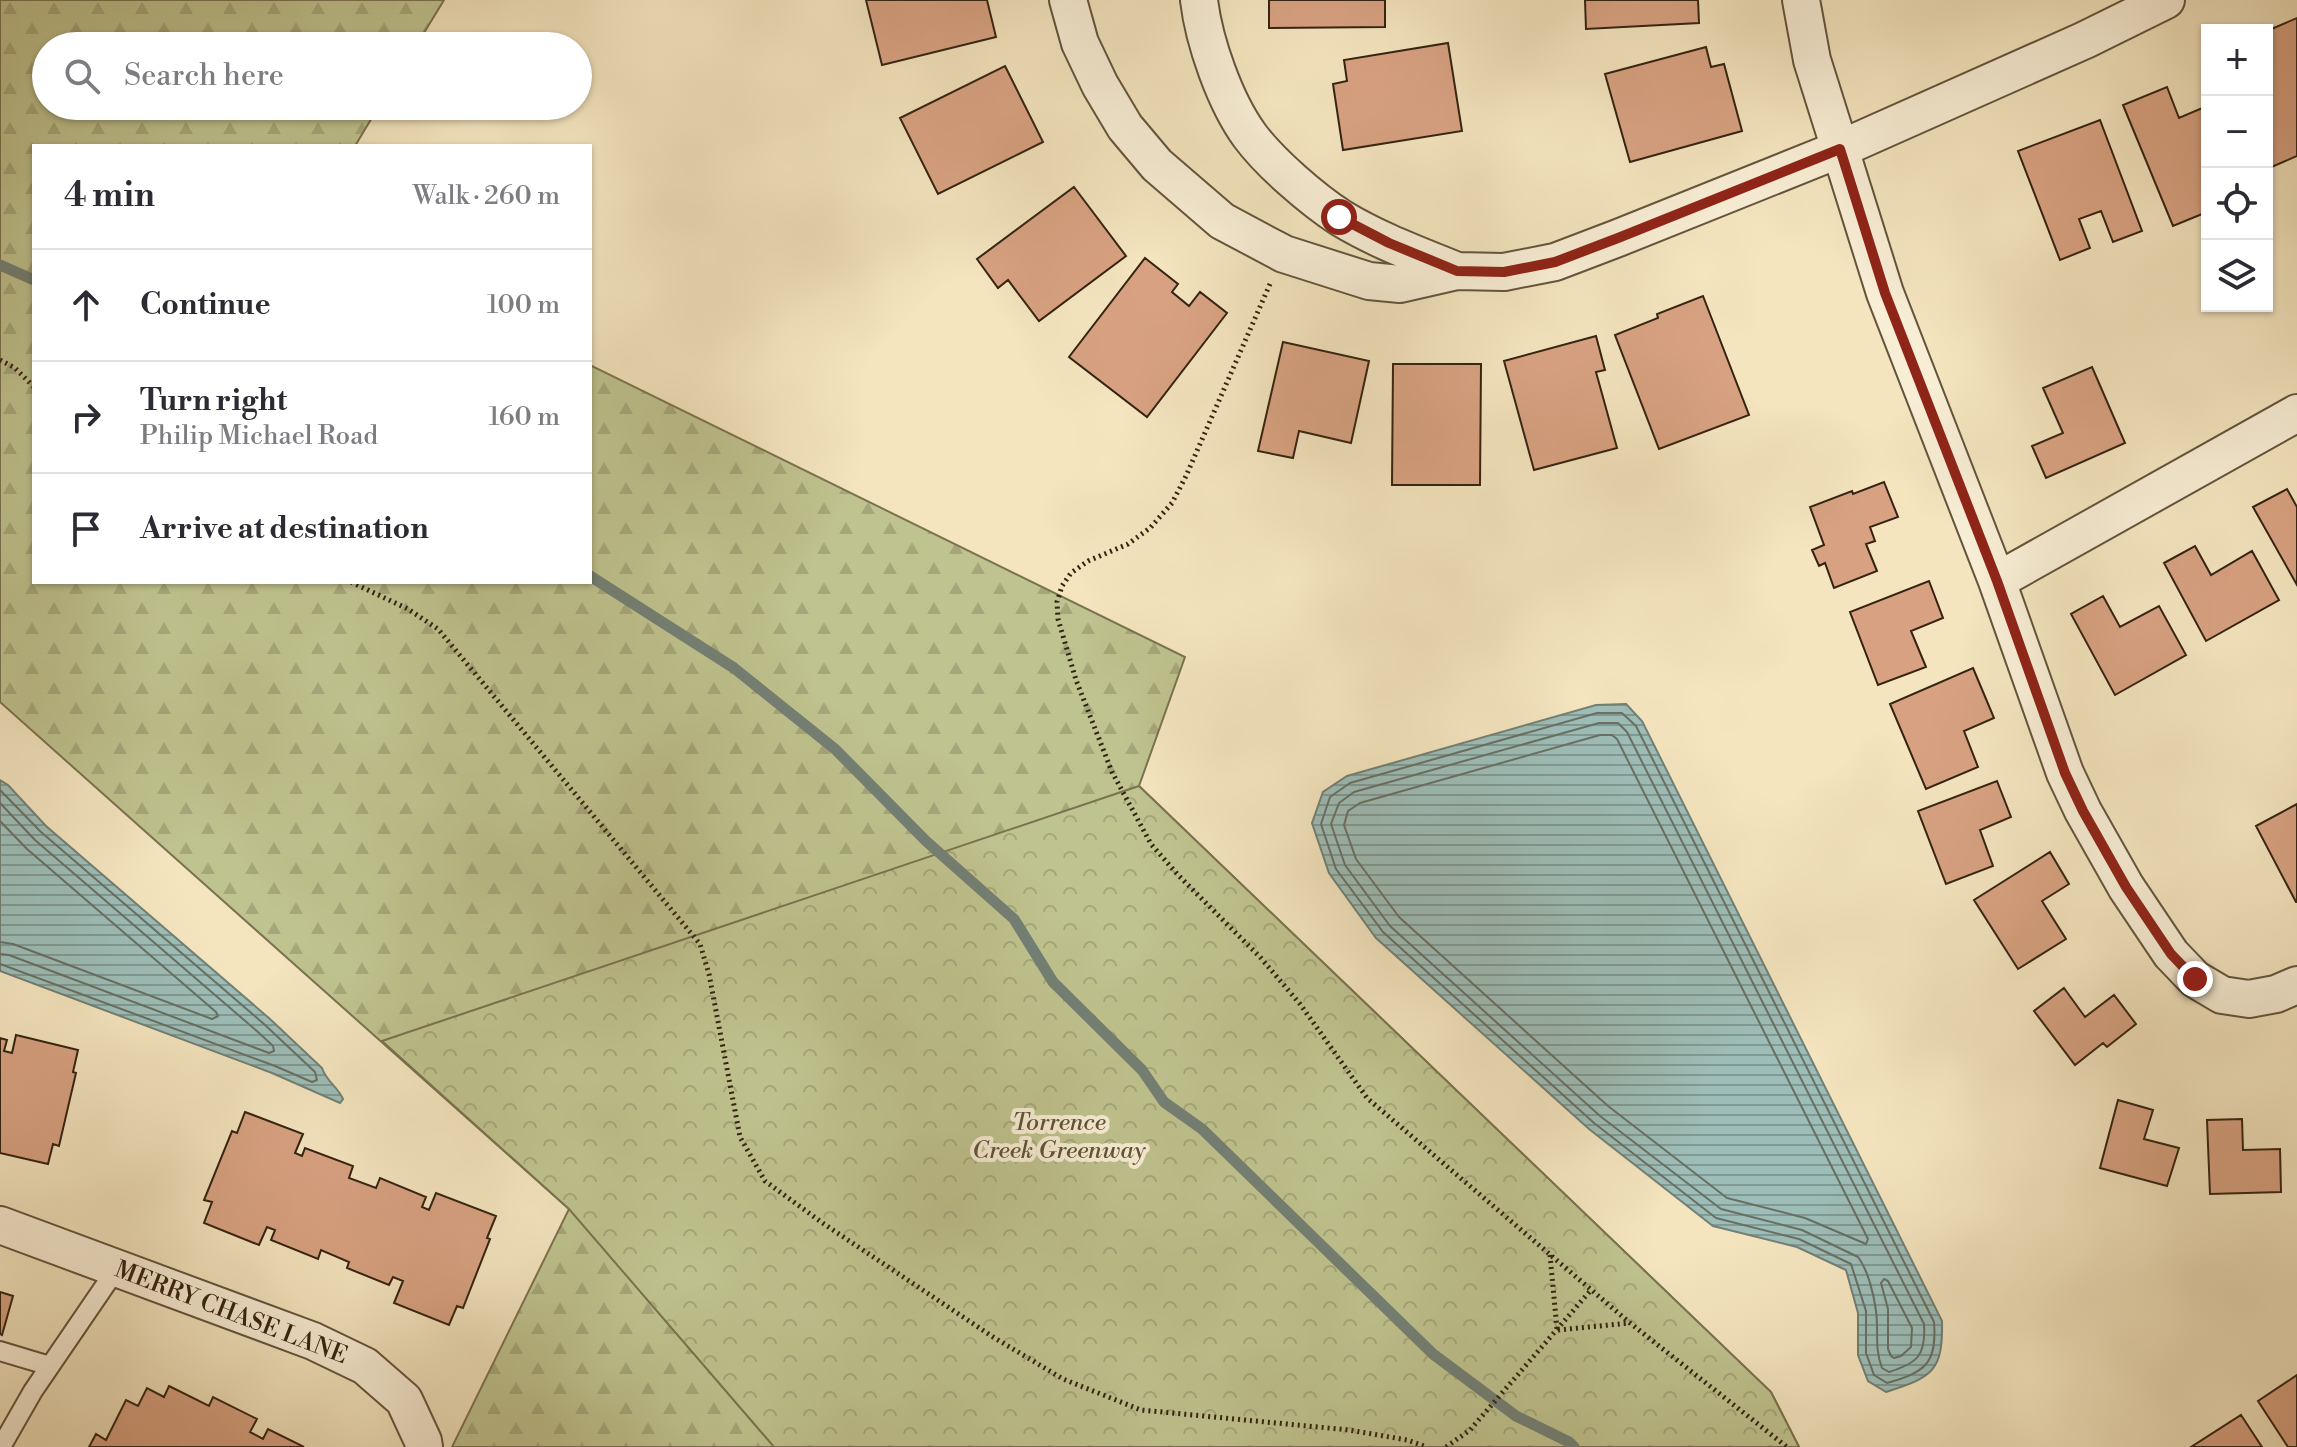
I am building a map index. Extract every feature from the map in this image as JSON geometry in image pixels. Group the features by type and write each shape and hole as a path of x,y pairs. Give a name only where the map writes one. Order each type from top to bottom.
{"street":[{"path":"1068,0 1080,43 1125,127 1157,165 1222,221 1284,254 1369,281 1400,284 1457,271 1504,272 1555,262 1840,149 2085,40 2166,0"},
{"path":"1199,0 1210,51 1223,86 1250,136 1295,183 1339,217 1389,243 1457,271"},
{"path":"1801,0 1812,60 1885,293 2083,811 2126,887 2171,954 2195,979 2222,995 2249,999 2276,994 2297,985"},
{"path":"1997,581 2297,413"},
{"name":"MERRY CHASE LANE","path":"0,1225 313,1341 365,1366 404,1400 424,1447"}],"lane":[{"path":"1,1447 33,1391 117,1268"},
{"path":"0,1351 50,1366"}],"path":[{"path":"1284,254 1172,503 1150,528 1128,544 1088,561 1071,573 1062,586 1057,602 1058,619 1076,680 1112,772 1151,844 1260,957 1300,1004 1367,1098 1630,1323 1787,1447"},
{"path":"0,360 15,368 32,385"},
{"path":"355,584 408,609 438,629 700,944 709,974 740,1137 765,1181 993,1337 1063,1379 1141,1410 1349,1430 1407,1440 1427,1447"},
{"path":"1550,1254 1557,1330"},
{"path":"1446,1447 1470,1430 1591,1290"},
{"path":"1557,1330 1630,1323"}],"green space":[{"path":"0,0 444,0 425,32 32,32 32,120 371,120 356,144 32,144 32,584 592,584 592,366 1185,657 1139,786 1771,1392 1799,1447 452,1447 569,1209 0,702"},
{"name":"Torrence Creek Greenway","path":"1139,786 1771,1392 1799,1447 774,1447 569,1209 382,1041"}],"water":[{"path":"1626,704 1642,721 1942,1321 1937,1361 1932,1370 1915,1382 1886,1392 1868,1381 1858,1355 1858,1313 1846,1270 1797,1247 1713,1226 1589,1129 1376,938 1329,873 1312,823 1323,792 1347,776 1596,705"},
{"path":"0,780 46,826 270,1019 322,1068 341,1095 343,1099 340,1103 272,1073 0,971"}],"building":[{"path":"866,0 987,0 996,37 882,65"},
{"path":"1269,0 1385,0 1385,27 1269,28"},
{"path":"1585,0 1698,0 1699,23 1586,29"},
{"path":"2297,18 2297,156 2273,166 2273,96 2273,28"},
{"path":"1448,43 1462,131 1343,150 1333,84 1347,81 1344,60"},
{"path":"1706,47 1711,67 1724,64 1742,131 1630,162 1605,74"},
{"path":"1005,66 1043,142 938,194 900,118"},
{"path":"2167,87 2179,118 2201,109 2201,214 2173,226 2123,105"},
{"path":"2100,120 2142,231 2113,242 2101,211 2079,219 2090,248 2060,260 2018,151"},
{"path":"1074,187 1126,256 1039,321 1008,280 998,288 977,259"},
{"path":"1145,258 1178,284 1172,292 1189,306 1200,292 1227,313 1147,417 1069,357"},
{"path":"1703,296 1749,415 1659,449 1615,335"},
{"path":"1596,336 1605,370 1596,372 1617,448 1534,470 1504,361"},
{"path":"1283,342 1369,361 1351,443 1299,431 1293,458 1258,451"},
{"path":"1393,364 1481,364 1480,485 1392,485"},
{"path":"2092,367 2125,443 2046,478 2032,446 2063,433 2043,388"},
{"path":"1884,482 1898,517 1870,527 1875,541 1866,544 1877,571 1834,588 1825,563 1819,566 1812,550 1824,545 1810,507"},
{"path":"2287,489 2297,507 2297,585 2253,507"},
{"path":"2195,546 2211,575 2252,551 2279,600 2206,641 2164,563"},
{"path":"1929,581 1943,618 1911,631 1926,667 1878,685 1850,612"},
{"path":"2103,596 2120,627 2159,606 2186,655 2115,695 2071,614"},
{"path":"1973,668 1994,718 1964,731 1978,767 1926,789 1890,704"},
{"path":"1997,781 2011,817 1980,830 1993,866 1946,884 1918,811"},
{"path":"2297,804 2297,902 2296,902 2256,826"},
{"path":"2050,852 2069,884 2042,901 2066,939 2018,969 1974,900"},
{"path":"2064,988 2085,1017 2114,995 2136,1024 2107,1047 2103,1043 2075,1065 2034,1011"},
{"path":"16,1035 78,1050 73,1072 76,1073 59,1146 53,1144 48,1164 0,1153 0,1038 7,1040 4,1051 12,1053"},
{"path":"2118,1100 2153,1110 2144,1139 2179,1148 2167,1186 2100,1168"},
{"path":"245,1112 303,1134 295,1153 302,1156 305,1148 353,1166 349,1178 376,1188 380,1178 426,1197 422,1207 429,1210 436,1193 496,1216 463,1308 457,1306 449,1325 394,1303 403,1281 393,1277 389,1285 347,1268 349,1262 321,1250 318,1259 271,1240 275,1230 267,1227 259,1245 204,1223 212,1202 204,1200 232,1131 237,1133"},
{"path":"2242,1119 2243,1150 2280,1149 2281,1192 2210,1194 2207,1120"},
{"path":"0,1292 13,1296 2,1335 0,1334"},
{"path":"2297,1375 2297,1447 2288,1447 2258,1401"},
{"path":"169,1386 209,1406 213,1397 257,1419 250,1432 263,1439 268,1429 304,1447 89,1447 96,1434 106,1440 126,1400 138,1406 147,1388 164,1397"},
{"path":"2241,1415 2262,1447 2191,1447"}],"waterway":[{"path":"0,265 32,279"},
{"path":"592,577 734,668 835,749 926,841 1014,919 1053,982 1142,1070 1164,1102 1202,1129 1433,1354 1516,1416 1574,1447"}],"route":[{"path":"1339,217 1389,243 1457,271 1504,272 1555,262 1840,149 1885,293 1997,581 2065,773 2126,887 2171,954 2195,979"}]}
